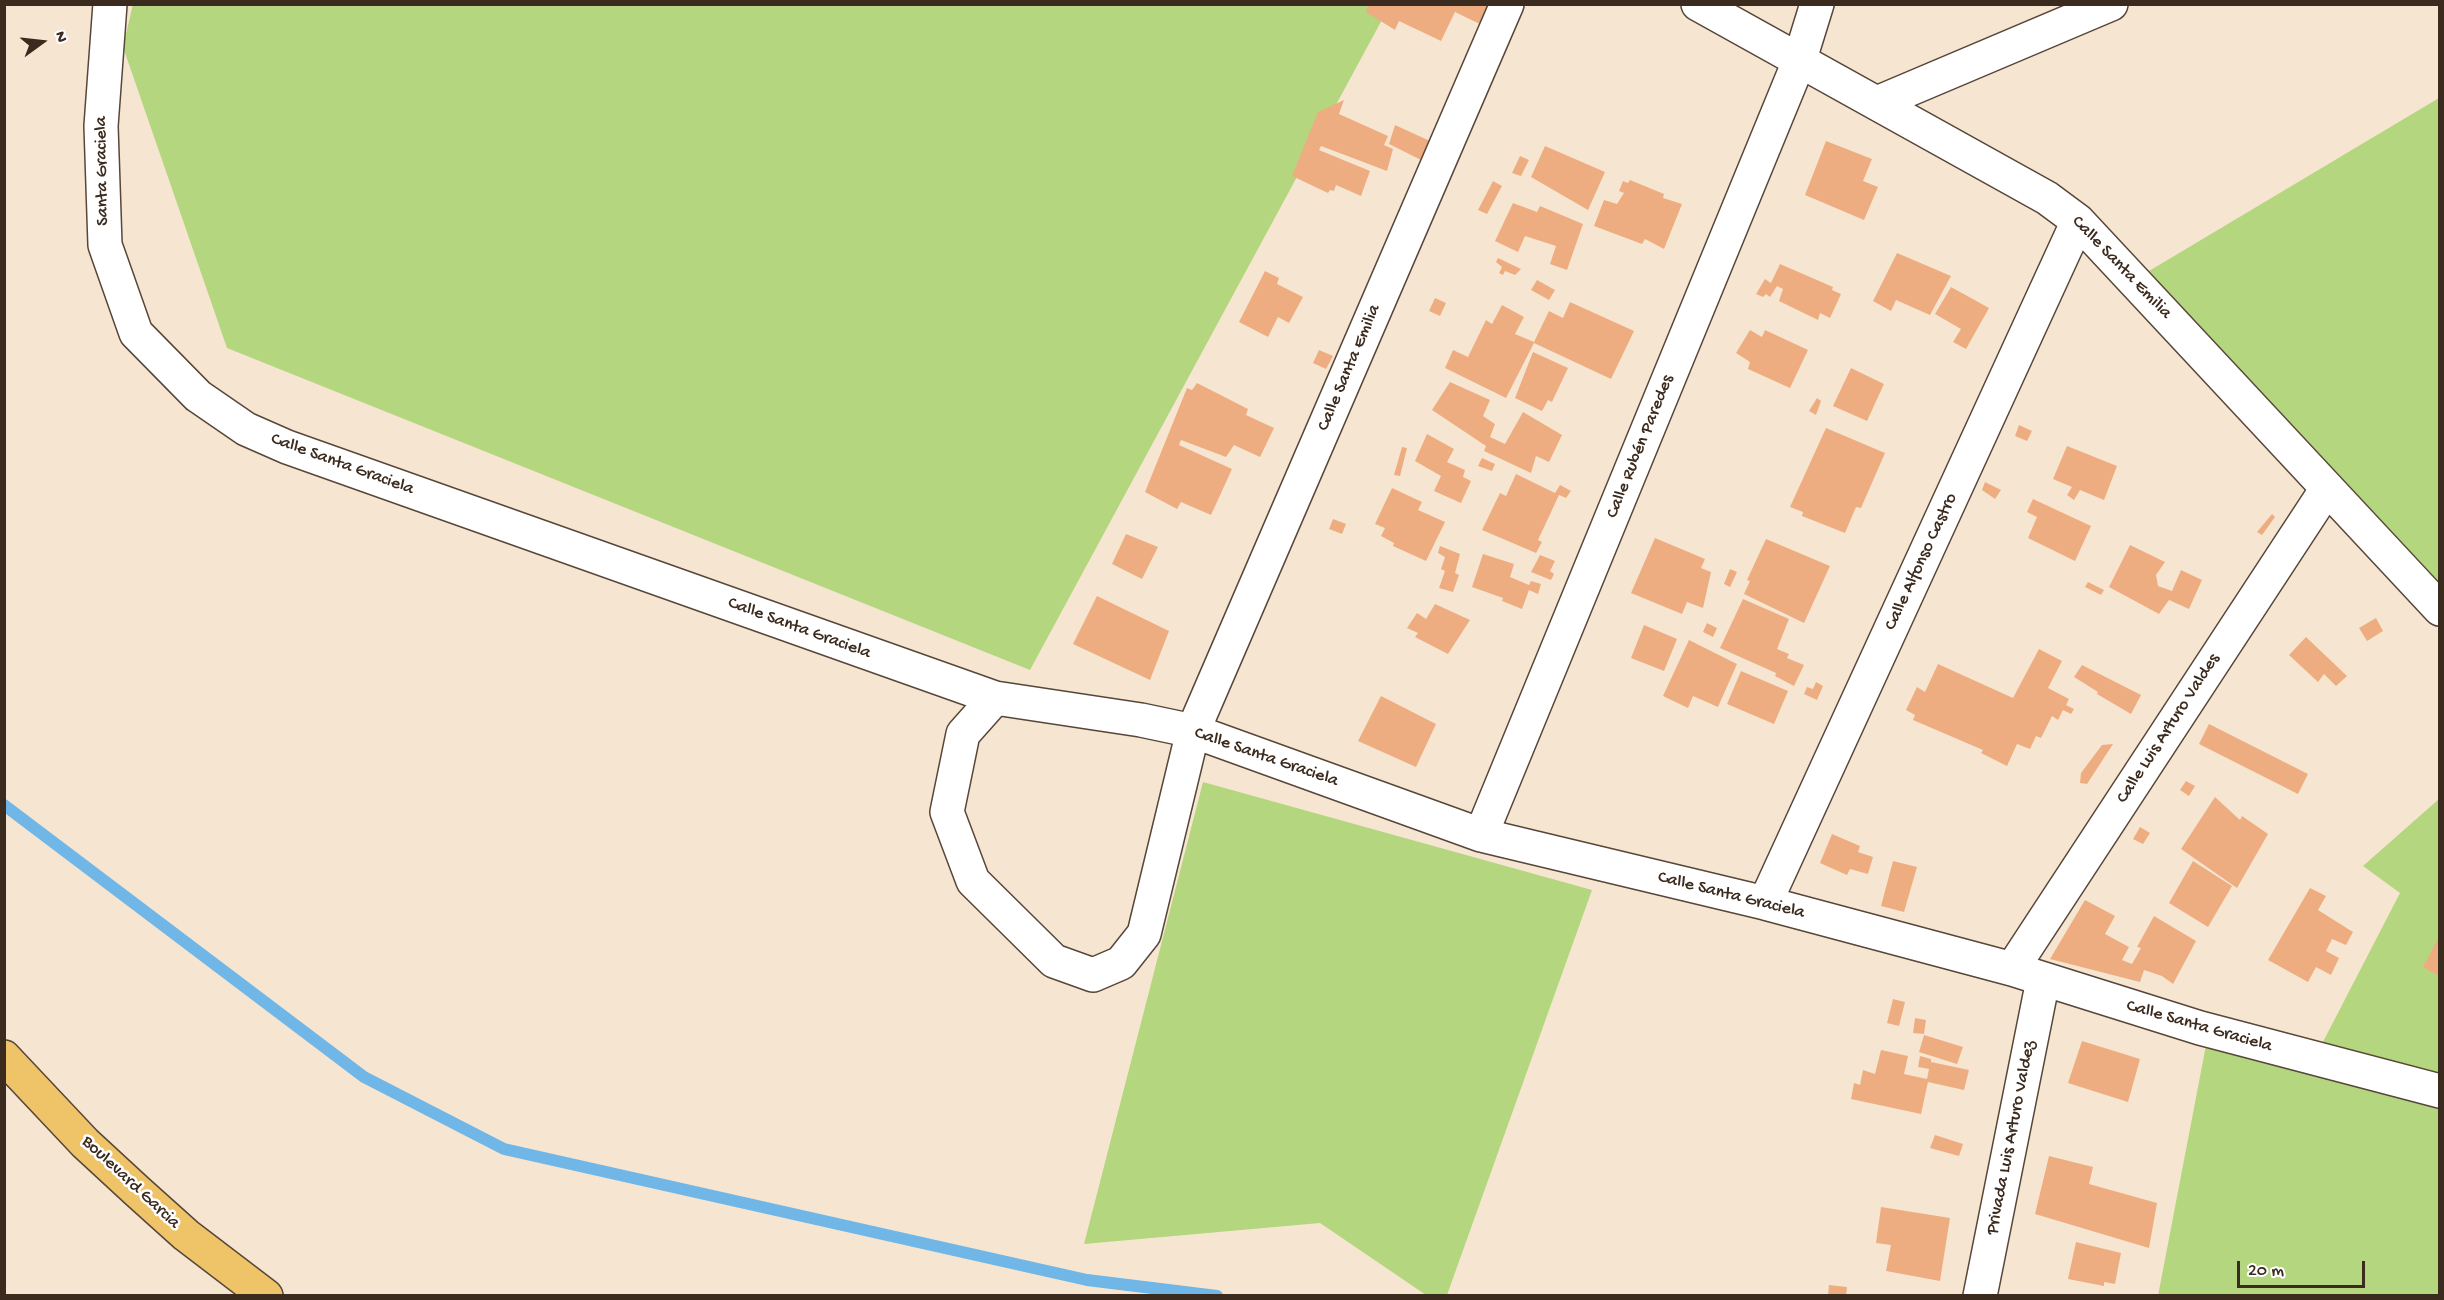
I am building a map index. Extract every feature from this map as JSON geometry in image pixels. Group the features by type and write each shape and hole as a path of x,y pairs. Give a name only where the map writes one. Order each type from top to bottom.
{"main road":[{"name":"Boulevard Garcia","path":"4,1057 85,1143 137,1191 186,1235 266,1296"}],"street":[{"name":"Santa Graciela","path":"110,4 101,126 105,245 136,333"},
{"name":"Calle Santa Emilia","path":"995,698 963,734 947,812 973,881 1054,961 1093,975 1121,963 1144,934 1193,731 1507,4"},
{"name":"Calle Santa Emilia","path":"1698,4 2047,198 2078,221 2439,609"},
{"name":"Calle Rubén Paredes","path":"1481,835 1800,59 1817,4"},
{"path":"1877,103 2111,4"},
{"name":"Calle Alfonso Castro","path":"1765,903 2078,221"},
{"name":"Calle Santa Graciela","path":"136,333 198,396 246,429 287,447 995,698 1142,720 1193,731 1481,835 1765,903 2012,969 2211,1031 2439,1091"},
{"name":"Calle Luis Arturo Valdes","path":"2012,969 2326,490"},
{"name":"Privada Luis Arturo Valdez","path":"1980,1296 2043,980"}],"green space":[{"path":"133,4 1390,5 1030,670 227,348 123,47"},
{"path":"2439,98 2439,601 2359,518 2149,271"},
{"path":"1203,782 1592,890 1447,1295 1426,1295 1320,1223 1084,1244"},
{"path":"2439,799 2439,1295 2158,1296 2207,1040 2311,1065 2400,893 2363,866"}],"building":[{"path":"1369,4 1496,4 1486,27 1455,12 1441,41 1399,21 1395,30 1366,12"},
{"path":"1344,100 1339,114 1388,136 1384,145 1393,149 1387,171 1321,146 1319,150 1370,171 1361,196 1336,185 1334,191 1330,190 1328,193 1292,176 1318,112"},
{"path":"1395,125 1430,141 1421,160 1389,144"},
{"path":"1826,141 1872,159 1863,181 1878,187 1864,220 1805,195"},
{"path":"1545,146 1605,172 1588,210 1531,177"},
{"path":"1520,156 1529,160 1521,176 1512,173"},
{"path":"1630,180 1664,194 1663,198 1682,204 1664,249 1645,239 1642,244 1594,226 1604,200 1617,204 1624,193 1619,191 1623,181 1628,183"},
{"path":"1493,181 1502,186 1487,214 1478,210"},
{"path":"1513,203 1537,212 1540,206 1583,224 1567,270 1550,264 1556,246 1525,236 1518,252 1495,241"},
{"path":"1897,253 1951,276 1930,315 1896,300 1891,311 1873,301"},
{"path":"1498,258 1521,269 1515,275 1505,271 1503,275 1499,273 1502,267 1496,262"},
{"path":"1780,264 1833,287 1832,290 1841,294 1830,318 1820,313 1818,320 1779,301 1783,289 1777,286 1770,297 1766,294 1763,297 1756,294 1765,279 1771,283"},
{"path":"1265,271 1279,278 1277,284 1303,297 1289,323 1278,317 1268,337 1239,322"},
{"path":"1537,280 1555,290 1549,300 1531,290"},
{"path":"1951,287 1989,308 1966,349 1953,342 1961,329 1935,314"},
{"path":"1435,298 1446,303 1440,316 1429,311"},
{"path":"1570,302 1634,331 1611,379 1534,343 1506,398 1445,368 1453,350 1468,357 1486,320 1492,324 1502,305 1524,317 1515,334 1534,342 1549,311 1563,318"},
{"path":"1750,330 1762,337 1765,330 1808,350 1790,388 1748,369 1750,362 1736,353"},
{"path":"1319,350 1333,356 1326,369 1313,363"},
{"path":"1533,352 1568,368 1552,402 1548,400 1542,411 1515,398"},
{"path":"1851,368 1884,384 1867,421 1833,406"},
{"path":"1450,382 1490,400 1483,416 1495,424 1490,437 1505,444 1523,412 1562,435 1549,462 1536,456 1531,473 1484,451 1486,446 1432,410"},
{"path":"1197,383 1248,409 1246,415 1274,428 1260,457 1234,445 1226,457 1181,440 1179,445 1232,469 1211,515 1181,502 1177,509 1145,492 1187,388 1192,390"},
{"path":"1817,398 1821,401 1816,415 1809,411"},
{"path":"2019,425 2032,431 2027,441 2015,436"},
{"path":"1826,428 1885,453 1861,508 1856,507 1845,533 1802,516 1803,512 1790,507"},
{"path":"1427,434 1454,449 1447,462 1465,470 1463,477 1471,481 1461,503 1434,491 1441,476 1415,461"},
{"path":"2067,446 2117,466 2104,500 2080,490 2074,500 2067,495 2072,487 2053,479"},
{"path":"1402,447 1407,448 1400,476 1394,475"},
{"path":"1482,458 1495,464 1492,471 1478,466"},
{"path":"1516,474 1555,493 1560,485 1571,491 1566,498 1559,495 1538,540 1542,542 1536,553 1482,530 1500,493 1506,496"},
{"path":"1985,482 2001,490 1995,499 1982,490"},
{"path":"1392,488 1422,502 1418,510 1445,522 1426,561 1393,546 1394,543 1381,536 1385,528 1375,524"},
{"path":"2033,499 2091,526 2075,561 2028,538 2037,517 2027,512"},
{"path":"2272,514 2275,517 2262,535 2257,532"},
{"path":"1333,519 1346,524 1342,534 1329,529"},
{"path":"1126,534 1158,547 1142,579 1112,564"},
{"path":"1655,538 1705,559 1701,568 1711,572 1703,608 1687,602 1682,614 1631,593"},
{"path":"1766,539 1830,566 1804,623 1744,594 1750,581 1747,580"},
{"path":"2130,545 2165,562 2156,575 2158,586 2172,591 2181,570 2202,580 2189,609 2169,600 2159,614 2109,587"},
{"path":"1440,546 1460,554 1455,573 1459,575 1453,592 1439,588 1445,571 1441,569 1445,557 1438,553"},
{"path":"1483,554 1514,564 1510,577 1529,585 1531,581 1541,584 1538,594 1529,590 1522,609 1502,601 1503,598 1472,587"},
{"path":"1540,555 1555,561 1550,571 1554,574 1551,580 1531,572"},
{"path":"1730,569 1737,572 1730,587 1724,584"},
{"path":"2088,582 2104,590 2101,595 2085,587"},
{"path":"1097,596 1169,631 1150,680 1073,644"},
{"path":"1743,599 1789,619 1777,649 1789,654 1787,658 1804,665 1794,686 1775,676 1776,673 1720,648"},
{"path":"1435,604 1470,620 1448,654 1415,637 1418,633 1407,628 1417,613 1426,619"},
{"path":"2376,618 2383,631 2367,641 2359,628"},
{"path":"1707,623 1717,628 1713,637 1703,632"},
{"path":"1644,625 1677,639 1664,671 1631,658"},
{"path":"2306,637 2347,676 2336,686 2324,674 2318,682 2289,655"},
{"path":"1689,640 1737,664 1718,707 1693,696 1688,708 1663,696"},
{"path":"2039,649 2062,661 2048,688 2069,699 2066,705 2074,709 2071,714 2063,710 2058,720 2052,716 2041,738 2036,736 2030,749 2017,744 2007,766 1981,753 1983,750 1913,720 1915,715 1906,710 1917,687 1925,692 1938,664 2013,698"},
{"path":"2082,665 2141,695 2131,714 2074,677"},
{"path":"1741,671 1788,691 1774,724 1727,704"},
{"path":"1816,682 1823,686 1817,700 1804,694 1807,687 1813,689"},
{"path":"1381,696 1436,724 1416,767 1358,741"},
{"path":"2209,724 2308,774 2298,794 2199,744"},
{"path":"2113,744 2087,784 2080,783 2081,773 2102,745"},
{"path":"2186,781 2195,786 2189,796 2180,790"},
{"path":"2215,797 2240,820 2242,816 2268,834 2237,888 2181,849"},
{"path":"2140,827 2150,833 2143,844 2133,839"},
{"path":"1832,834 1860,846 1858,852 1873,857 1868,874 1850,869 1847,875 1820,863"},
{"path":"1893,861 1917,867 1904,912 1881,906"},
{"path":"2193,861 2232,886 2208,927 2169,903"},
{"path":"2310,888 2326,896 2318,910 2353,932 2346,945 2332,939 2326,951 2339,958 2331,975 2316,967 2308,982 2268,960"},
{"path":"2085,900 2115,916 2105,934 2129,947 2122,960 2132,964 2141,948 2137,947 2154,916 2196,941 2173,984 2162,976 2144,970 2140,982 2050,959"},
{"path":"2439,937 2439,976 2423,967"},
{"path":"1893,999 1905,1002 1899,1026 1887,1023"},
{"path":"1915,1018 1926,1020 1924,1034 1913,1033"},
{"path":"1924,1035 1963,1047 1957,1064 1919,1052"},
{"path":"2082,1041 2140,1059 2128,1102 2068,1083"},
{"path":"1881,1050 1908,1056 1904,1074 1927,1079 1929,1069 1918,1067 1920,1056 1931,1059 1931,1062 1969,1070 1964,1090 1928,1082 1921,1114 1851,1099 1854,1083 1860,1085 1863,1070 1875,1074"},
{"path":"1935,1135 1963,1144 1959,1156 1930,1148"},
{"path":"2049,1156 2093,1167 2089,1184 2157,1203 2149,1248 2035,1214"},
{"path":"1881,1207 1950,1218 1940,1281 1886,1271 1891,1245 1876,1243"},
{"path":"2076,1242 2121,1253 2115,1284 2104,1282 2104,1286 2068,1279"},
{"path":"1829,1285 1847,1287 1846,1296 1828,1296"}],"waterway":[{"path":"4,805 364,1077 504,1149 1087,1280 1217,1296"}]}
